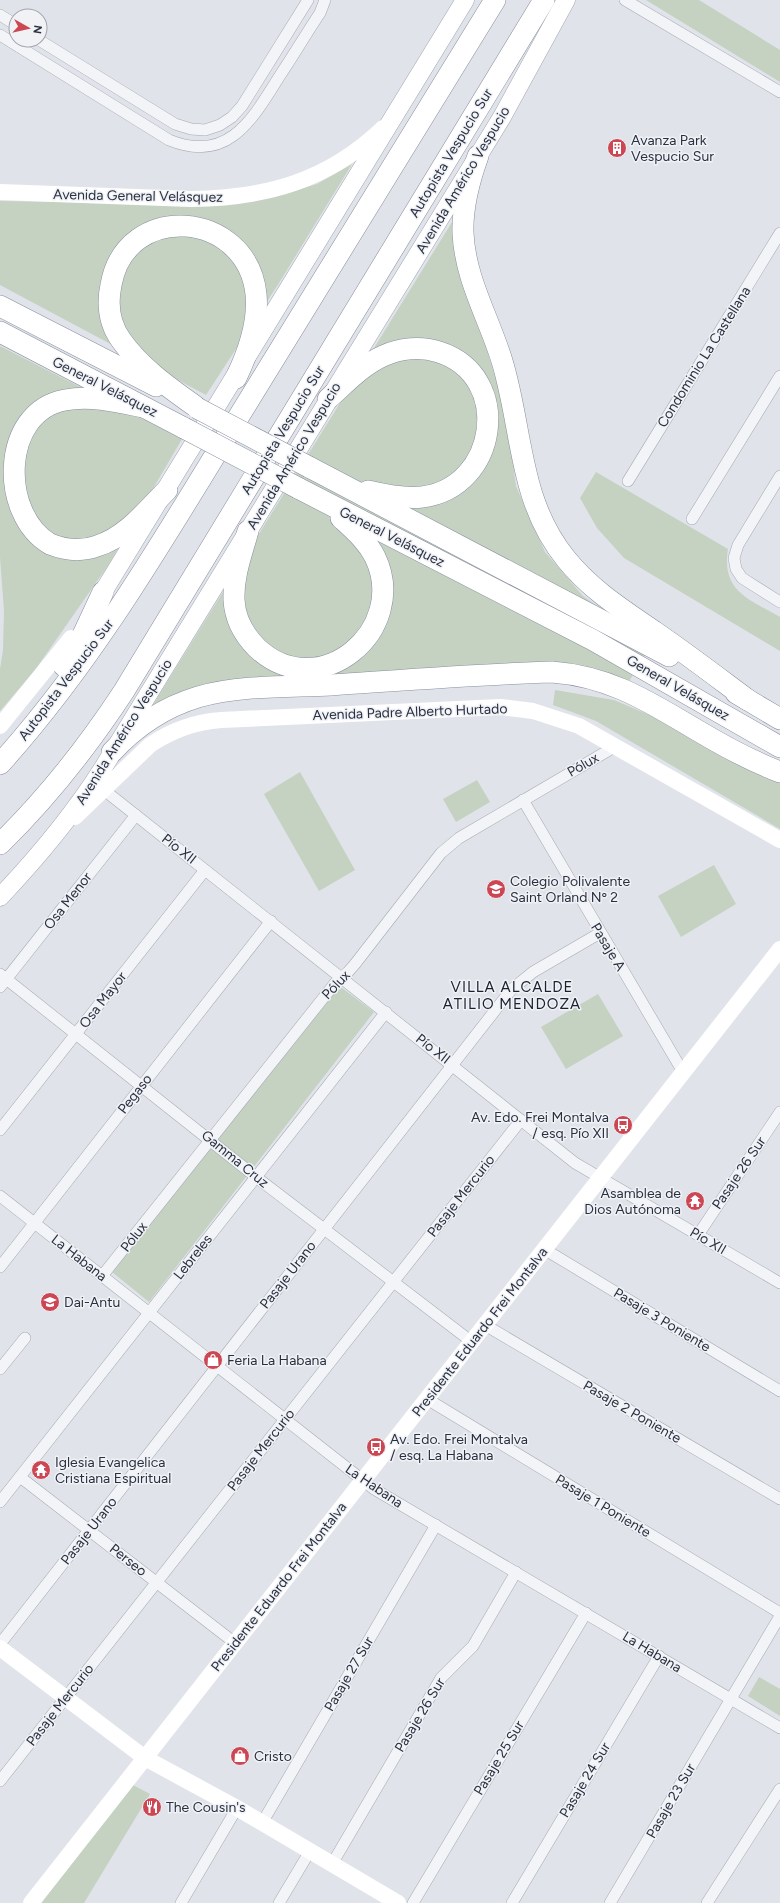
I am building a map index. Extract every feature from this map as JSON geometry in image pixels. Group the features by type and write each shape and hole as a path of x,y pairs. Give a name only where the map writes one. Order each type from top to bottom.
{"highway":[{"name":"Autopista Vespucio Sur","path":"0,764 34,725 73,675 141,576 495,0"},
{"name":"Autopista Vespucio Sur","path":"0,844 60,779 100,728 124,691 544,0"},
{"path":"478,156 470,180 466,199 463,232 465,249 475,290 502,361 512,397 526,478 542,521 565,558 597,591 748,700"},
{"path":"196,407 164,384 139,361 120,339 112,323 109,297 114,271 128,249 141,237 153,231 171,226 198,227 222,238 242,256 252,276 256,304 249,346 236,378"},
{"name":"General Velásquez","path":"0,306 602,619 780,718"},
{"name":"General Velásquez","path":"0,332 592,640 780,747"},
{"path":"328,399 360,370 376,359 403,350 424,349 444,354 461,363 474,377 486,402 488,431 482,450 467,475 451,487 432,495 410,497 396,496 344,486"},
{"path":"143,407 106,401 75,399 49,404 37,410 17,428 7,446 2,467 2,479 6,499 20,523 37,537 55,546 80,550 96,547 121,534 167,490"},
{"path":"248,531 238,566 234,592 237,617 246,634 265,654 290,666 318,668 337,662 355,650 373,627 382,598 382,577 375,557 364,539 320,499"},
{"path":"0,758 69,659 86,629 103,592"},
{"path":"112,752 129,735 160,714 188,701 208,695 262,689 552,672 594,678 624,689 730,749 780,772"}],"main road":[{"path":"103,592 236,378 465,0"},
{"name":"Avenida Américo Vespucio","path":"0,897 51,840 91,786 478,156 518,89 566,0"}],"street":[{"path":"48,46 166,120 184,128 198,130 212,128 227,121 242,106 308,0"},
{"path":"0,35 162,136 176,143 199,146 224,141 239,132 256,114 320,13 325,0"},
{"path":"624,0 780,92"},
{"path":"242,106 256,114"},
{"name":"Avenida General Velásquez","path":"0,192 191,199 221,198 257,194 301,182 332,167 361,147 396,116"},
{"name":"Condominio La Castellana","path":"628,482 780,233"},
{"path":"692,519 780,376"},
{"path":"780,476 738,545 734,558 739,574 746,582 780,602"},
{"path":"0,726 56,658 103,592"},
{"name":"Avenida Padre Alberto Hurtado","path":"51,840 104,790 138,754 156,740 176,730 210,721 501,707 533,711 564,720 598,735 780,840"},
{"name":"Pólux","path":"102,1276 336,982 352,968 449,845 616,746"},
{"name":"Pío XII","path":"104,790 575,1163 779,1280"},
{"name":"Pasaje A","path":"523,800 683,1072"},
{"name":"Osa Menor","path":"2,980 136,815"},
{"name":"Osa Mayor","path":"0,1130 205,870"},
{"name":"Pegaso","path":"0,1267 271,922"},
{"name":"Pasaje Urano","path":"0,1644 453,1065 520,982 533,972 600,933"},
{"name":"Presidente Eduardo Frei Montalva","path":"31,1903 780,949"},
{"name":"Gamma Cruz","path":"2,980 76,1033 211,1139 256,1177 472,1342"},
{"name":"Lebreles","path":"0,1502 386,1012"},
{"name":"Pasaje 26 Sur","path":"698,1234 780,1112"},
{"name":"Pasaje Mercurio","path":"0,1781 521,1120"},
{"name":"La Habana","path":"0,1196 363,1480 436,1525 780,1728"},
{"name":"Pasaje 3 Poniente","path":"544,1249 780,1391"},
{"name":"Pasaje 2 Poniente","path":"485,1325 780,1499"},
{"path":"0,1369 25,1338"},
{"name":"Pasaje 1 Poniente","path":"427,1399 780,1613"},
{"name":"Perseo","path":"20,1477 235,1643"},
{"name":"Pasaje 27 Sur","path":"262,1823 436,1525"},
{"name":"Pasaje 26 Sur","path":"332,1864 441,1678 473,1646 516,1572"},
{"name":"Pasaje 25 Sur","path":"413,1903 586,1613"},
{"name":"Pasaje 23 Sur","path":"610,1903 780,1616"},
{"path":"0,1648 65,1699 145,1758 237,1808 332,1864 380,1899 398,1903"},
{"name":"Pasaje 24 Sur","path":"512,1903 659,1656"},
{"path":"707,1903 780,1789"},
{"path":"181,1903 237,1808"},
{"path":"279,1903 310,1851"}],"green space":[{"path":"646,0 699,0 780,50 780,82"},
{"path":"352,164 279,283 206,395 0,285 0,201 222,205 275,196 317,184"},
{"path":"457,214 465,277 507,417 516,486 545,552 583,596 652,644 628,683 425,671 148,713"},
{"path":"0,346 182,439 109,564 35,670 0,711 0,669 3,650 4,611 0,557"},
{"path":"596,472 728,549 727,563 729,575 733,584 748,599 780,617 780,651 624,558 597,528 580,498"},
{"path":"555,690 614,700 652,716 728,760 780,782 780,829 596,721 553,705"},
{"path":"300,772 355,870 319,891 264,794"},
{"path":"477,780 490,802 456,822 443,799"},
{"path":"714,865 736,904 681,937 658,896"},
{"path":"338,985 374,1012 149,1302 112,1272"},
{"path":"598,994 623,1036 566,1069 541,1027"},
{"path":"759,1677 780,1689 780,1716 748,1696"},
{"path":"133,1785 150,1794 84,1903 41,1903"}],"place":[{"name":"Avanza Park Vespucio Sur","path":"617,148"},
{"name":"Colegio Polivalente Saint Orland Nº 2","path":"496,889"},
{"name":"Av. Edo. Frei Montalva / esq. Pío XII","path":"623,1125"},
{"name":"Asamblea de Dios Autónoma","path":"695,1201"},
{"name":"Dai-Antu","path":"50,1302"},
{"name":"Feria La Habana","path":"213,1360"},
{"name":"Av. Edo. Frei Montalva / esq. La Habana","path":"376,1447"},
{"name":"Iglesia Evangelica Cristiana Espiritual","path":"41,1470"},
{"name":"Cristo","path":"240,1756"},
{"name":"The Cousin's","path":"152,1807"}],"district":[{"name":"VILLA ALCALDE ATILIO MENDOZA","path":"512,996"}]}
